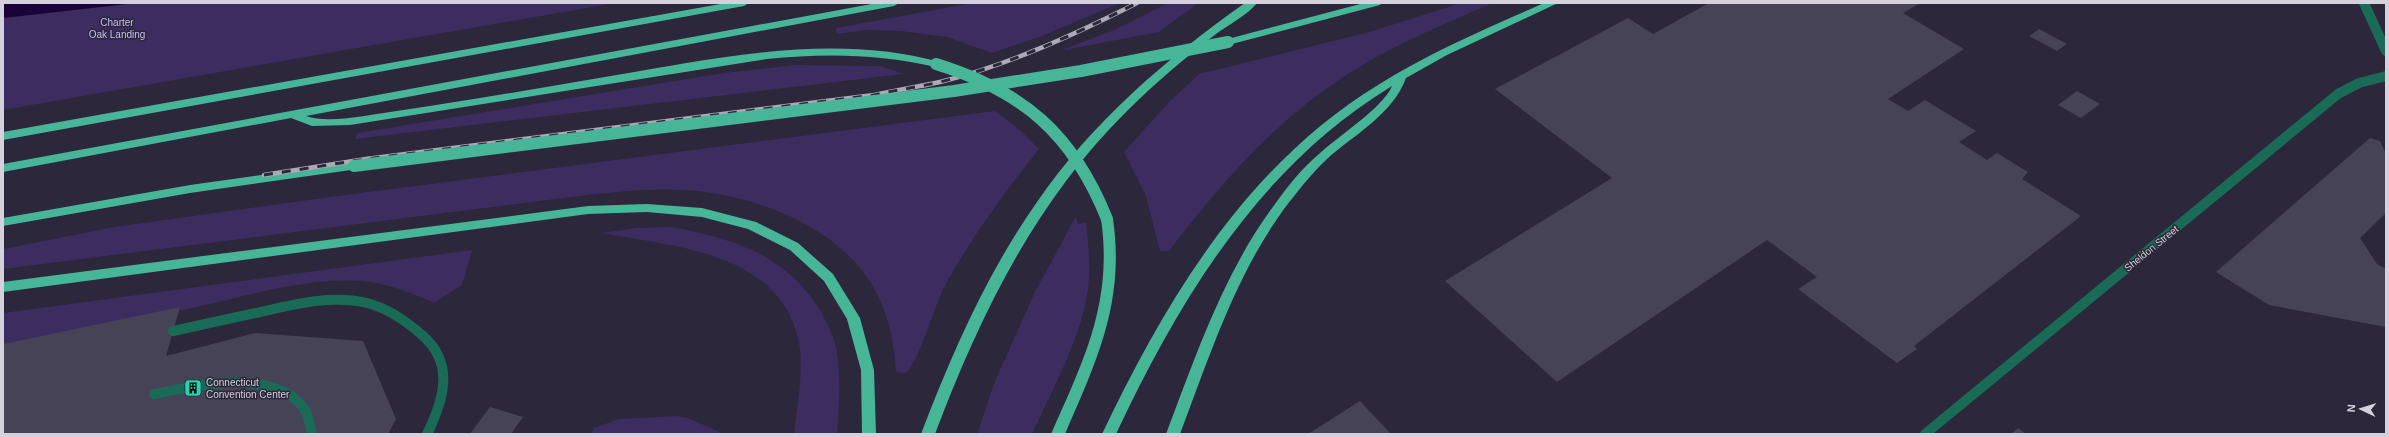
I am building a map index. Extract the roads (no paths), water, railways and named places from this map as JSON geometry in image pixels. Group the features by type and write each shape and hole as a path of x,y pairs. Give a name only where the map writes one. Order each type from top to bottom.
{"highway":[{"path":"3,136 744,3"},
{"path":"3,168 894,3"},
{"path":"928,434 964,345 994,281 1017,240 1052,189 1093,140 1150,83 1204,37 1252,3"},
{"path":"3,222 183,190 354,166 902,98 1032,80 1213,45 1376,3"},
{"path":"1109,434 1155,342 1180,299 1241,210 1276,171 1311,137 1356,103 1401,75 1462,44 1553,3"},
{"path":"291,114 300,119 316,123 350,121 701,65 808,51 876,53 936,64 968,75 1003,91 1027,107 1049,126 1082,165 1095,187 1107,219 1111,241 1112,270 1107,301 1093,348 1058,434"},
{"path":"1173,434 1221,312 1242,267 1264,229 1287,196 1318,161 1389,100 1396,89 1401,75"},
{"path":"3,287 588,210 641,207 705,212 748,223 782,238 812,259 836,286 852,314 862,343 869,390 869,434"}],"street":[{"path":"2364,3 2386,51"},
{"name":"Sheldon Street","path":"1924,434 2338,94 2359,82 2386,76"},
{"path":"173,331 322,301 360,302 382,308 401,318 428,340 442,361 445,379 443,391 427,434"},
{"path":"154,394 220,384 270,386 296,399 304,408 312,434"}],"railway":[{"path":"264,175 366,159 874,95 940,82 1016,58 1065,38 1137,3"}],"place":[{"name":"Connecticut Convention Center","path":"193,388"}],"park label":[{"name":"Charter Oak Landing","path":"117,28"}]}
